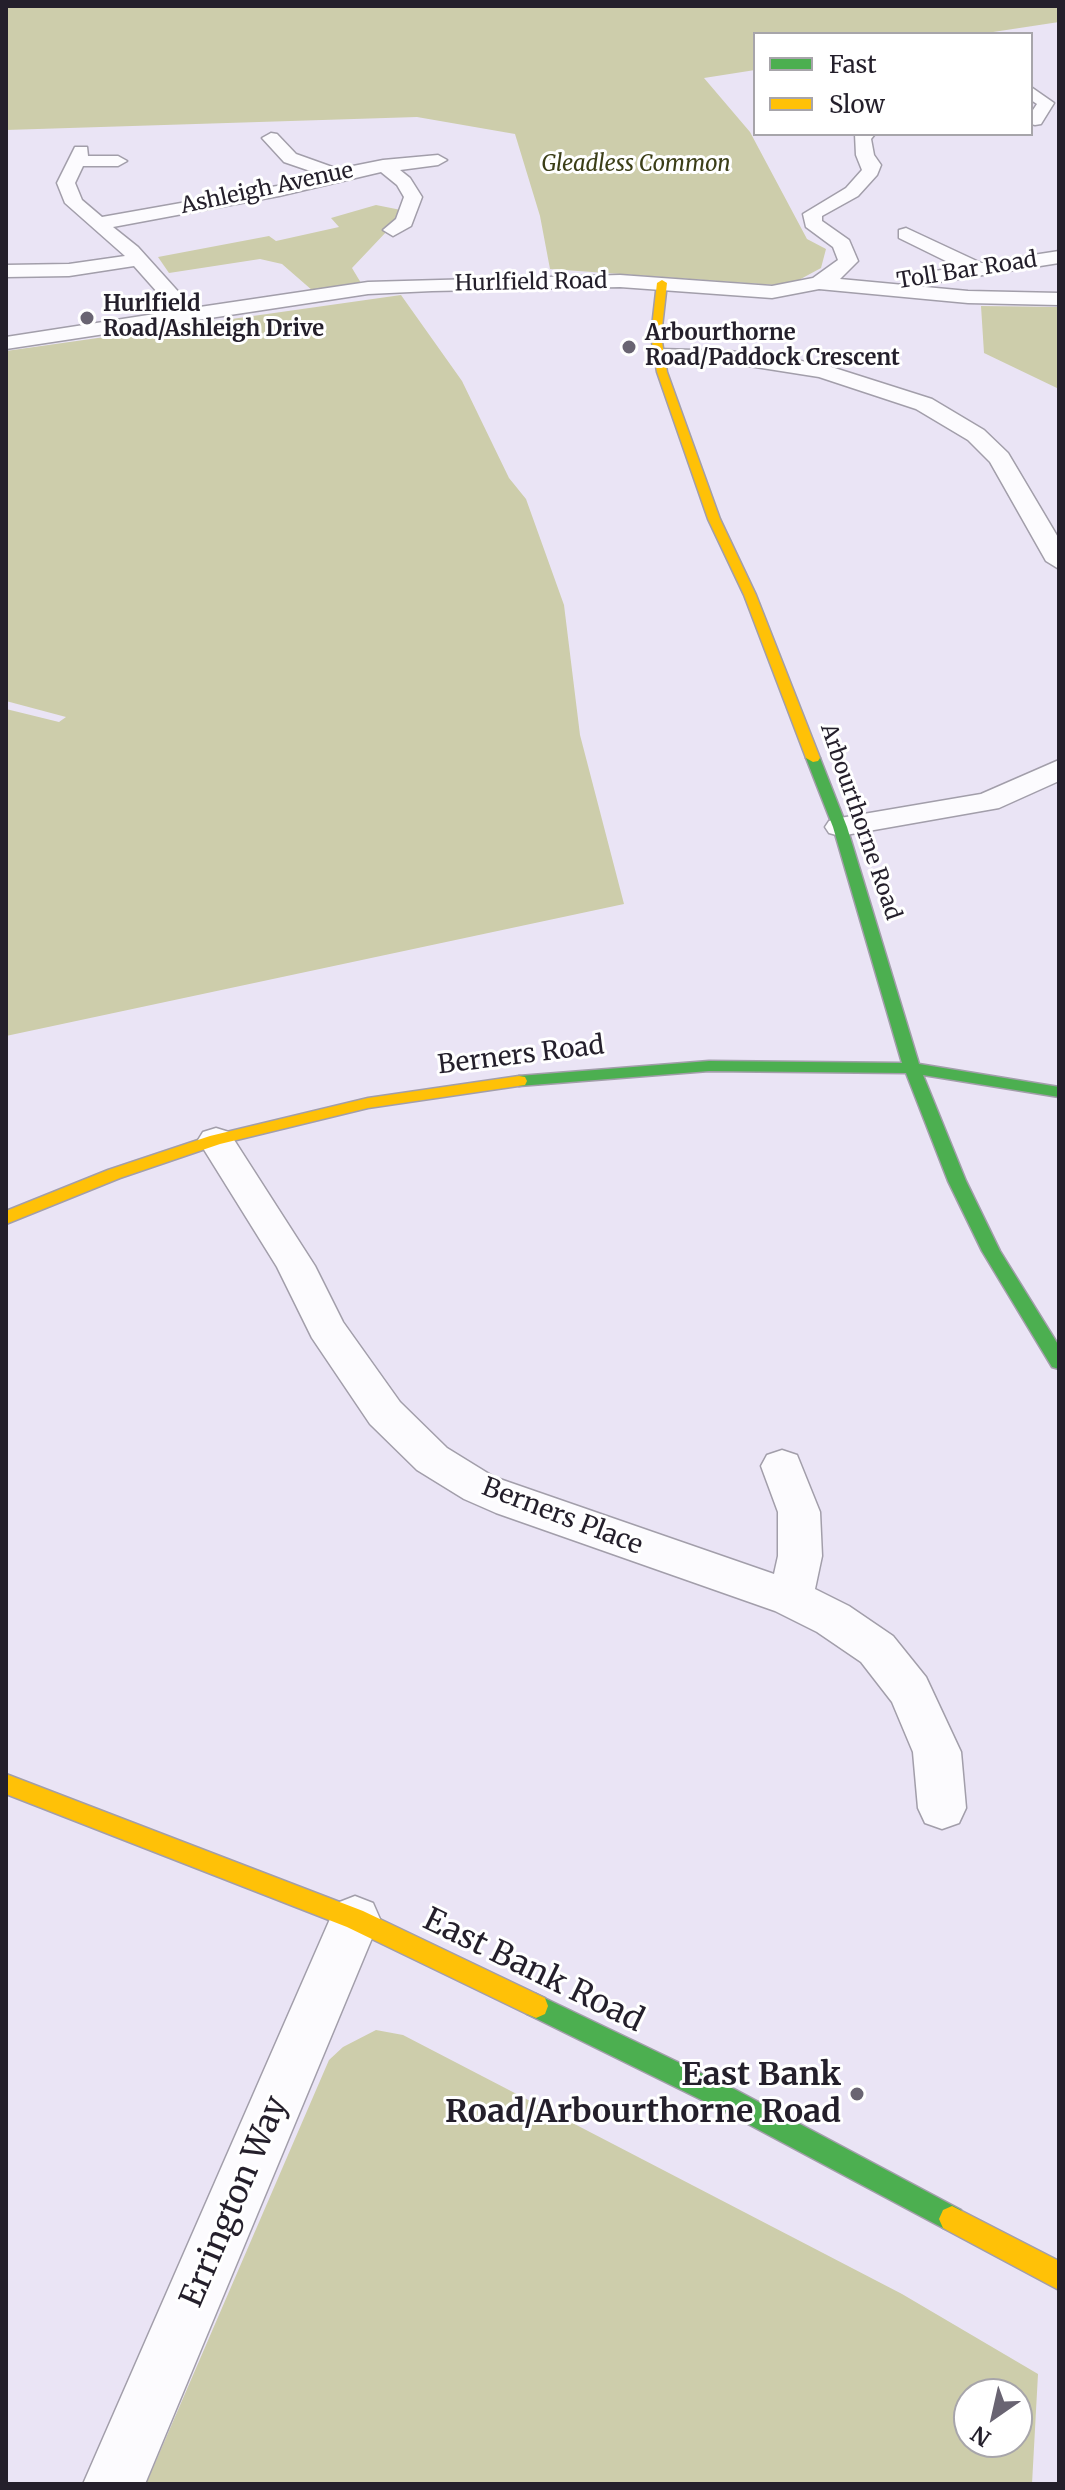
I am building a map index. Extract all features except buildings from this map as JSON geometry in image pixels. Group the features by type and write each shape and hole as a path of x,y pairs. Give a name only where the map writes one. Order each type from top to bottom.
{"street":[{"path":"1033,93 1046,103 1033,120"},
{"path":"1033,120 1059,123"},
{"path":"819,283 838,272 848,261 842,244 813,223 812,214 852,192 871,171 872,165 865,155 863,136"},
{"path":"308,146 275,144 290,158 338,175"},
{"path":"118,161 79,156 66,183 66,192 96,224 138,260 187,314"},
{"name":"Ashleigh Avenue","path":"96,224 279,191 383,165 438,160"},
{"path":"383,165 404,182 413,197 405,225"},
{"path":"906,234 977,269"},
{"name":"Toll Bar Road","path":"875,286 1059,257"},
{"path":"7,272 69,270 138,260"},
{"name":"Hurlfield Road","path":"6,343 368,288 552,281 662,283 772,292 819,283 968,297 1059,299"},
{"name":"Arbourthorne Road","path":"662,283 656,336 659,355 697,473 761,623 840,827 912,1068 957,1181 991,1251 1059,1362"},
{"path":"659,355 753,359 822,371 924,404 976,435 1000,458 1059,561"},
{"path":"840,827 988,802 1033,784 1059,769"},
{"name":"Berners Road","path":"6,1218 114,1174 216,1140 368,1103 517,1080 709,1066 912,1068 1059,1092"},
{"name":"Berners Place","path":"216,1140 296,1266 326,1328 385,1413 432,1459 479,1488 511,1501 791,1598 833,1619 877,1649 910,1691 937,1752 942,1808"},
{"path":"782,1466 799,1512 800,1556 791,1598"},
{"name":"East Bank Road","path":"6,1784 355,1919 727,2099 1059,2276"},
{"name":"Errington Way","path":"114,2484 355,1919"}],"green space":[{"name":"Gleadless Common","path":"6,6 1059,6 1059,22 993,32 753,32 753,70 704,78 750,132 807,239 826,249 821,268 797,281 775,285 550,269 540,216 515,134 417,117 6,130"},
{"path":"376,205 406,211 352,268 361,283 313,291 282,264 260,259 169,273 158,257 269,236 276,241 339,227 331,218"},
{"path":"401,295 462,381 509,478 526,499 564,605 580,735 624,904 6,1036 6,709 59,722 66,717 6,701 6,351"},
{"path":"981,306 1059,307 1059,389 984,353"},
{"path":"376,2030 403,2035 902,2294 1038,2374 1032,2484 146,2484 329,2060 343,2047"}],"traffic: fast":[{"path":"813,758 840,827 912,1068 957,1181 991,1251 1059,1362"},
{"path":"519,1081 709,1066 912,1068 1059,1092"},
{"path":"536,2006 727,2099 952,2219"}],"traffic: slow":[{"path":"662,283 656,336 662,372 714,519 750,595 813,758"},
{"path":"6,1218 114,1174 216,1140 368,1103 519,1081"},
{"path":"6,1784 355,1919 536,2006"},
{"path":"952,2219 1059,2276"}],"place":[{"name":"Hurlfield Road/Ashleigh Drive","path":"87,318"},
{"name":"Arbourthorne Road/Paddock Crescent","path":"629,347"},
{"name":"East Bank Road/Arbourthorne Road","path":"857,2094"}]}
